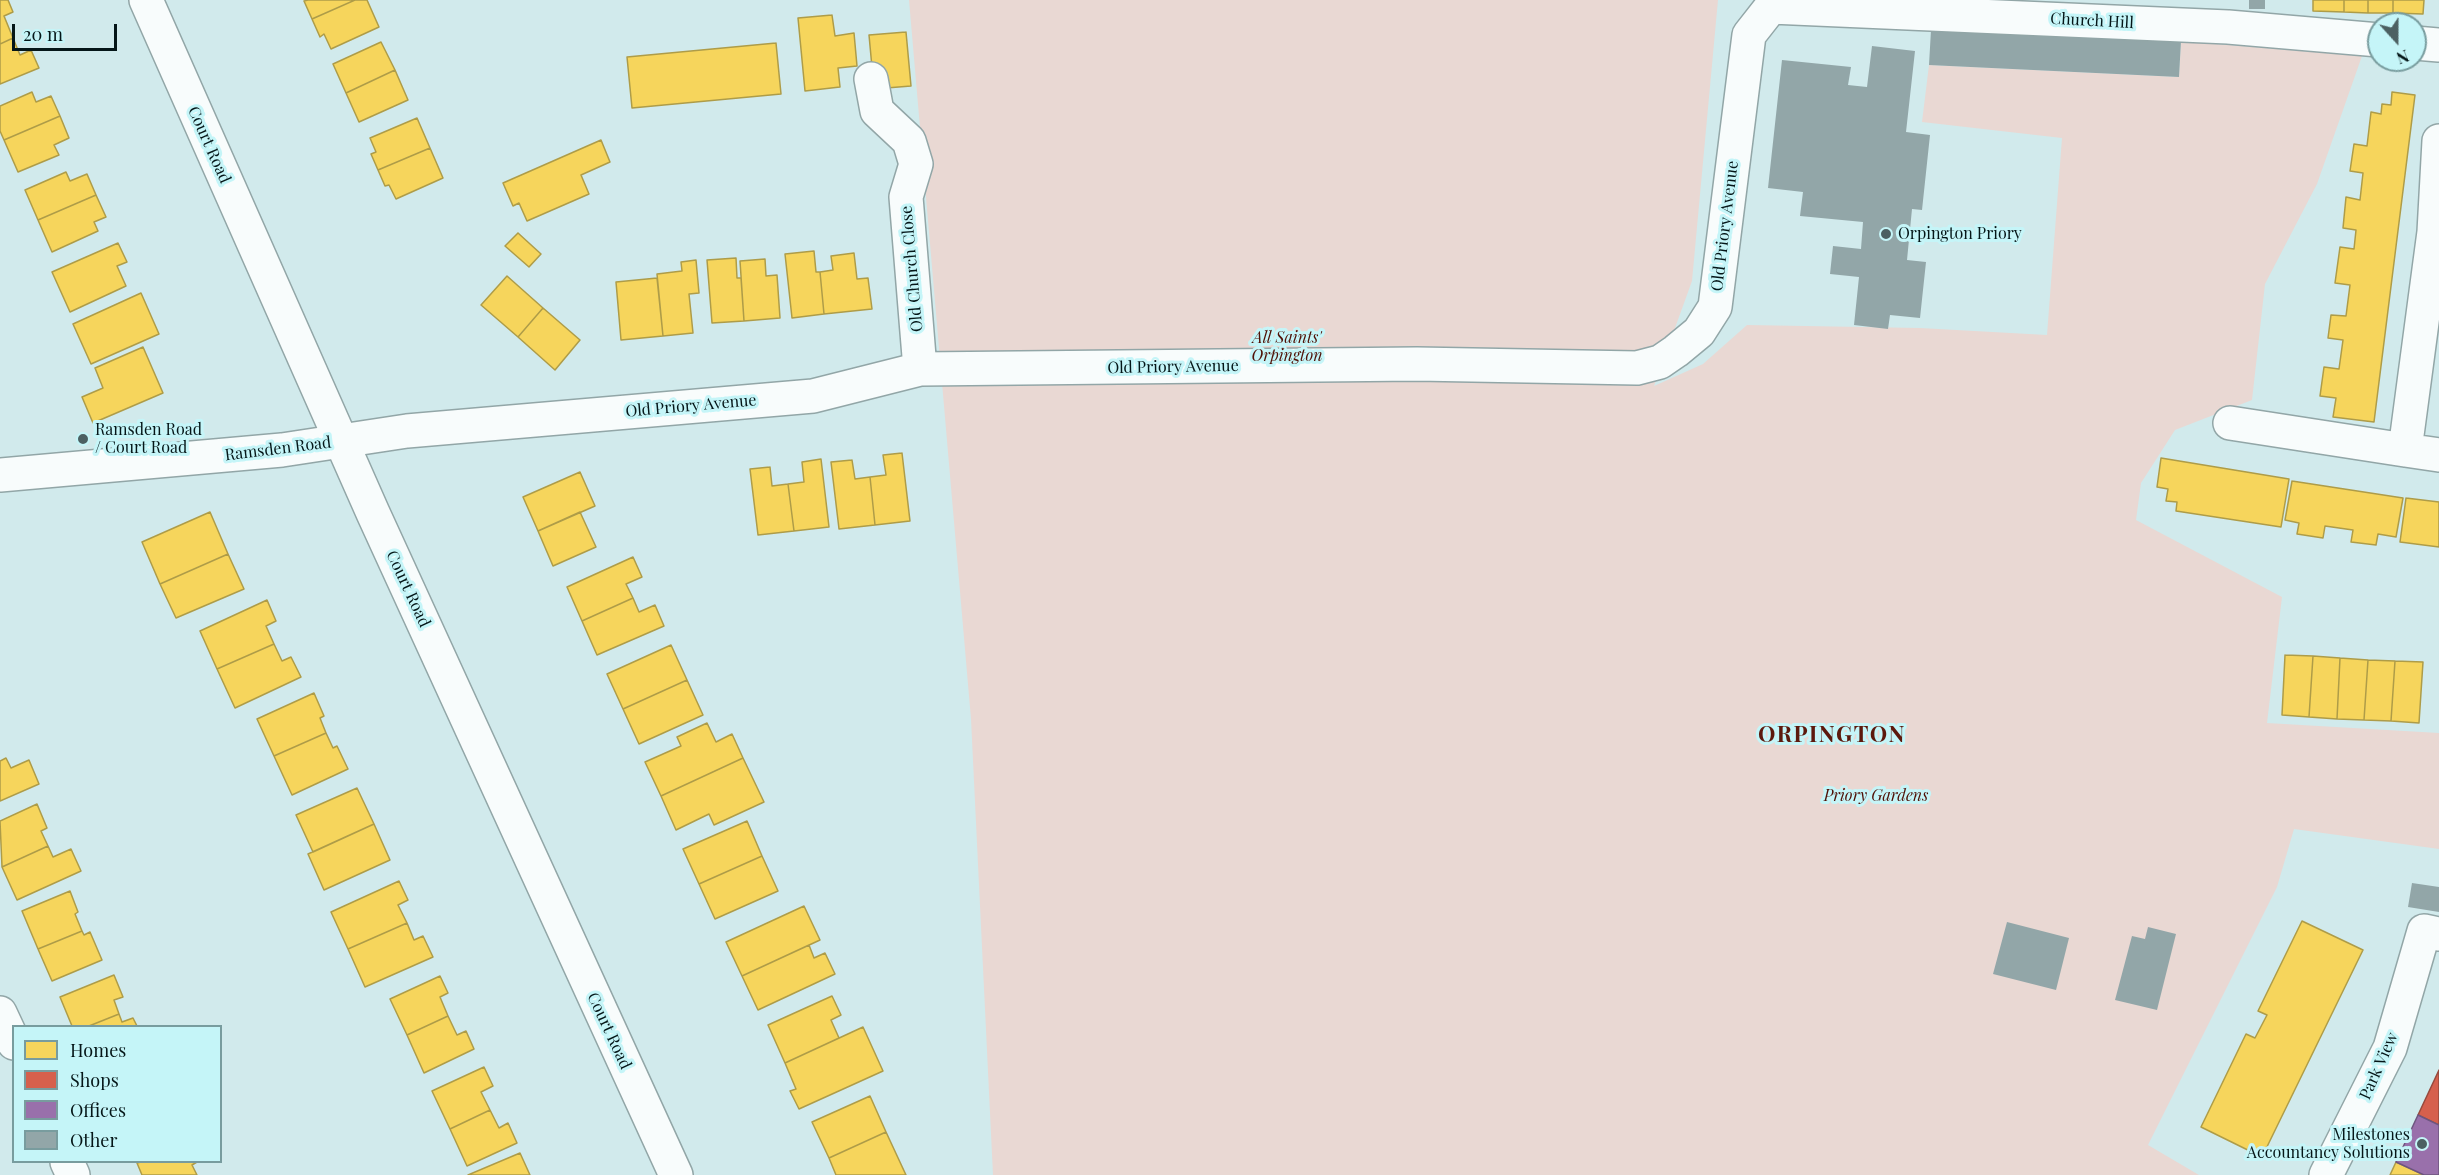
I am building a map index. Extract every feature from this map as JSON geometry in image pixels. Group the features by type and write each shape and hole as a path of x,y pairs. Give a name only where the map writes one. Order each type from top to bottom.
{"street":[{"name":"Court Road","path":"146,0 341,441 676,1175"},
{"name":"Old Priory Avenue","path":"341,441 407,431 509,421 813,396 920,369 1417,364 1637,368 1660,362 1699,332 1714,307 1749,35 1771,7 1804,4"},
{"name":"Church Hill","path":"1804,4 2228,27 2367,39"},
{"name":"Old Church Close","path":"871,79 877,111 909,141 916,165 906,197 920,369"},
{"path":"2405,450 2434,232 2439,141"},
{"path":"2230,423 2439,455"},
{"name":"Ramsden Road","path":"0,475 282,450 341,441"},
{"name":"Park View","path":"2326,1175 2390,1048 2424,931 2439,934"},
{"path":"0,1013 12,1039"}],"green space":[{"path":"909,0 1718,0 1692,281 1654,386 1703,364 1747,325 1920,328 2047,335 2062,138 1922,122 1929,65 2179,77 2181,41 2362,56 2317,184 2265,284 2252,400 2175,430 2141,483 2136,520 2282,597 2267,723 2439,733 2439,849 2294,829 2277,887 2148,1145 2199,1175 993,1175 971,719"}],"building: Homes":[{"path":"0,0 8,0 13,12 4,16 13,38 0,44"},
{"path":"355,0 312,19 304,1"},
{"path":"355,0 367,0 379,27 331,49 324,34 320,37 312,19"},
{"path":"2313,0 2344,0 2344,12 2313,11"},
{"path":"2344,0 2368,0 2367,13 2344,12"},
{"path":"2368,0 2393,0 2393,12 2368,12"},
{"path":"2393,0 2424,0 2423,12 2393,12"},
{"path":"832,15 835,36 854,33 857,66 838,68 840,87 805,91 798,18"},
{"path":"906,32 911,86 874,89 869,35"},
{"path":"13,38 20,55 31,50 39,68 0,84 0,44"},
{"path":"381,42 395,70 346,93 333,64"},
{"path":"776,43 781,94 632,108 627,57"},
{"path":"395,70 408,100 359,122 346,93"},
{"path":"32,92 36,102 51,96 60,116 4,140 0,131 0,106"},
{"path":"2392,92 2415,95 2374,422 2333,417 2336,398 2320,396 2324,367 2339,369 2343,340 2328,338 2331,315 2346,316 2350,285 2335,283 2340,247 2354,249 2356,230 2343,228 2346,197 2360,200 2363,173 2350,171 2354,144 2367,146 2371,112 2381,114 2382,104 2391,105"},
{"path":"60,116 69,138 54,145 59,155 18,172 4,140"},
{"path":"417,118 430,148 378,170 371,154 376,152 370,138"},
{"path":"601,140 610,162 581,175 589,194 527,221 519,203 513,206 503,183"},
{"path":"430,148 443,178 396,199 389,185 385,186 378,170"},
{"path":"66,172 70,181 87,174 96,195 38,220 25,190"},
{"path":"96,195 106,217 94,222 98,231 52,252 38,220"},
{"path":"518,233 541,254 529,267 505,246"},
{"path":"118,243 127,262 117,266 126,286 70,312 52,272"},
{"path":"814,251 816,272 820,272 824,314 792,318 785,254"},
{"path":"854,253 857,279 868,278 872,309 824,314 820,272 833,270 831,256"},
{"path":"736,258 737,278 741,278 744,321 712,323 707,260"},
{"path":"765,259 766,276 777,275 780,318 744,321 740,261"},
{"path":"696,260 699,293 689,294 693,333 663,336 657,274 682,271 681,262"},
{"path":"507,276 543,308 518,337 481,305"},
{"path":"657,278 663,336 621,340 616,282"},
{"path":"141,293 159,334 91,364 73,324"},
{"path":"543,308 580,340 555,370 518,337"},
{"path":"143,347 163,393 93,423 82,397 103,388 95,368"},
{"path":"902,453 910,521 875,525 870,477 886,475 883,455"},
{"path":"2161,458 2289,479 2281,527 2176,511 2177,502 2166,501 2168,489 2157,487"},
{"path":"821,459 829,527 794,531 788,484 804,482 802,462"},
{"path":"852,460 855,479 870,477 875,525 839,529 831,462"},
{"path":"770,467 772,486 788,484 794,531 758,535 750,469"},
{"path":"580,472 595,506 538,531 523,497"},
{"path":"2292,481 2403,498 2396,537 2378,534 2376,545 2351,542 2353,530 2325,526 2323,538 2297,534 2299,523 2285,520"},
{"path":"2406,498 2439,502 2439,547 2400,542"},
{"path":"210,512 228,554 160,584 142,542"},
{"path":"580,512 596,547 553,566 538,531"},
{"path":"228,554 244,589 176,618 160,584"},
{"path":"633,557 642,577 626,584 633,598 582,621 567,587"},
{"path":"633,598 639,612 655,605 664,626 597,655 582,621"},
{"path":"267,600 276,621 266,626 274,644 217,669 200,631"},
{"path":"274,644 282,661 291,657 301,677 235,708 217,669"},
{"path":"671,645 687,680 623,709 607,674"},
{"path":"2285,655 2313,656 2309,717 2282,715"},
{"path":"2313,656 2340,658 2337,719 2309,717"},
{"path":"2340,658 2368,660 2364,720 2337,719"},
{"path":"2368,660 2395,661 2391,721 2364,720"},
{"path":"2395,661 2423,662 2419,723 2391,721"},
{"path":"687,680 703,715 639,744 623,709"},
{"path":"314,693 324,716 320,718 326,733 274,756 257,719"},
{"path":"707,723 716,742 732,734 743,758 661,796 645,762 681,746 677,737"},
{"path":"326,733 333,748 337,746 348,769 292,795 274,756"},
{"path":"6,758 11,768 29,760 39,784 0,801 0,761"},
{"path":"743,758 764,802 714,825 709,814 676,830 661,796"},
{"path":"357,788 374,824 313,852 296,815"},
{"path":"37,804 47,828 41,831 48,846 2,867 0,821"},
{"path":"747,821 762,856 699,884 683,849"},
{"path":"374,824 390,860 324,890 308,854"},
{"path":"48,846 53,857 71,849 81,871 17,900 2,867"},
{"path":"762,856 778,891 715,919 699,884"},
{"path":"399,881 408,900 398,905 407,923 348,949 331,912"},
{"path":"70,891 78,912 75,914 82,931 38,949 22,911"},
{"path":"804,906 820,940 742,976 726,942"},
{"path":"2302,921 2363,950 2262,1157 2201,1127 2246,1034 2255,1038 2267,1015 2258,1011"},
{"path":"407,923 414,940 423,936 433,957 365,987 348,949"},
{"path":"82,931 84,935 90,932 102,960 52,981 38,949"},
{"path":"809,945 814,958 825,953 835,974 758,1010 742,976"},
{"path":"114,975 123,997 114,1000 119,1014 92,1025 72,1025 60,997"},
{"path":"440,976 448,993 440,997 448,1016 407,1035 390,999"},
{"path":"832,996 841,1015 831,1020 839,1038 785,1063 768,1025"},
{"path":"119,1014 122,1022 133,1018 136,1025 92,1025"},
{"path":"448,1016 457,1035 466,1031 474,1049 424,1073 407,1035"},
{"path":"863,1027 883,1071 799,1109 790,1091 796,1089 785,1063"},
{"path":"484,1067 493,1086 481,1092 490,1110 450,1129 432,1091"},
{"path":"870,1096 886,1132 829,1158 812,1122"},
{"path":"490,1110 499,1128 508,1123 517,1143 467,1166 450,1129"},
{"path":"886,1132 906,1175 836,1175 829,1158"},
{"path":"520,1153 530,1175 468,1175"},
{"path":"2396,1162 2424,1175 2390,1175"},
{"path":"137,1163 195,1163 192,1165 197,1175 142,1175"}],"building: Shops":[{"path":"2439,1070 2439,1125 2418,1115"}],"building: Offices":[{"name":"Milestones Accountancy Solutions","path":"2418,1115 2439,1125 2439,1175 2424,1175 2396,1162"}],"building: Other":[{"path":"2249,0 2265,0 2265,9 2249,9"},
{"path":"1931,30 2181,41 2179,77 1929,65"},
{"path":"1872,46 1915,51 1906,132 1930,135 1922,210 1912,209 1907,260 1926,262 1920,318 1890,315 1888,329 1854,325 1859,277 1830,274 1833,246 1861,249 1863,222 1800,216 1803,192 1768,188 1782,60 1851,67 1848,85 1867,87"},
{"path":"2412,883 2439,887 2439,912 2408,907"},
{"path":"2007,922 2069,938 2056,990 1993,974"},
{"path":"2148,927 2176,934 2157,1010 2115,1000 2132,936 2145,939"}],"place":[{"name":"Orpington Priory","path":"1886,234"},
{"name":"Ramsden Road / Court Road","path":"83,439"},
{"name":"Milestones Accountancy Solutions","path":"2422,1144"}],"district":[{"name":"ORPINGTON","path":"1832,735"}],"park label":[{"name":"All Saints' Orpington","path":"1287,347"},
{"name":"Priory Gardens","path":"1876,796"}]}
